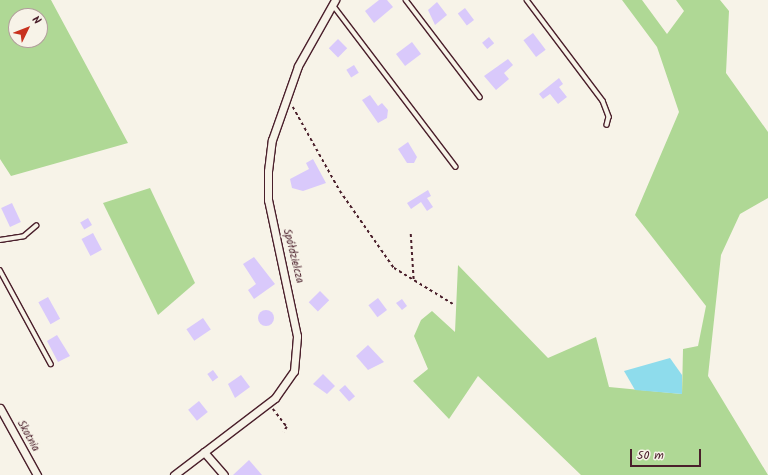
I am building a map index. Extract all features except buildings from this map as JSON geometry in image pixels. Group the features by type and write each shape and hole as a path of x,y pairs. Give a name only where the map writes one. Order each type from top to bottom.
{"street":[{"name":"Spółdzielcza","path":"174,475 268,403 289,380 298,353 292,301 268,200 272,140 285,98 310,38 333,2"},
{"name":"Skotnia","path":"0,408 37,475"},
{"path":"204,452 224,475"}],"lane":[{"path":"406,0 480,97"},
{"path":"527,0 603,101 609,118 607,125"},
{"path":"333,2 456,167"},
{"path":"0,240 24,236 36,226"},
{"path":"0,270 51,364"}],"path":[{"path":"285,98 340,192 394,268 414,282 453,304"},
{"path":"411,234 414,282"},
{"path":"268,403 287,427 284,432"}],"green space":[{"path":"0,0 51,0 128,143 11,176 0,159"},
{"path":"622,0 642,0 667,34 684,11 676,0 720,0 729,11 726,73 768,132 768,198 740,214 721,255 708,376 768,475 581,475 478,376 449,419 413,381 428,369 414,336 421,320 432,311 455,332 458,265 548,358 596,337 609,387 682,394 683,349 698,346 706,306 635,215 679,112 657,47"},
{"path":"150,188 195,283 158,315 103,203"}],"water":[{"path":"670,358 682,375 682,394 635,390 624,371"}]}
